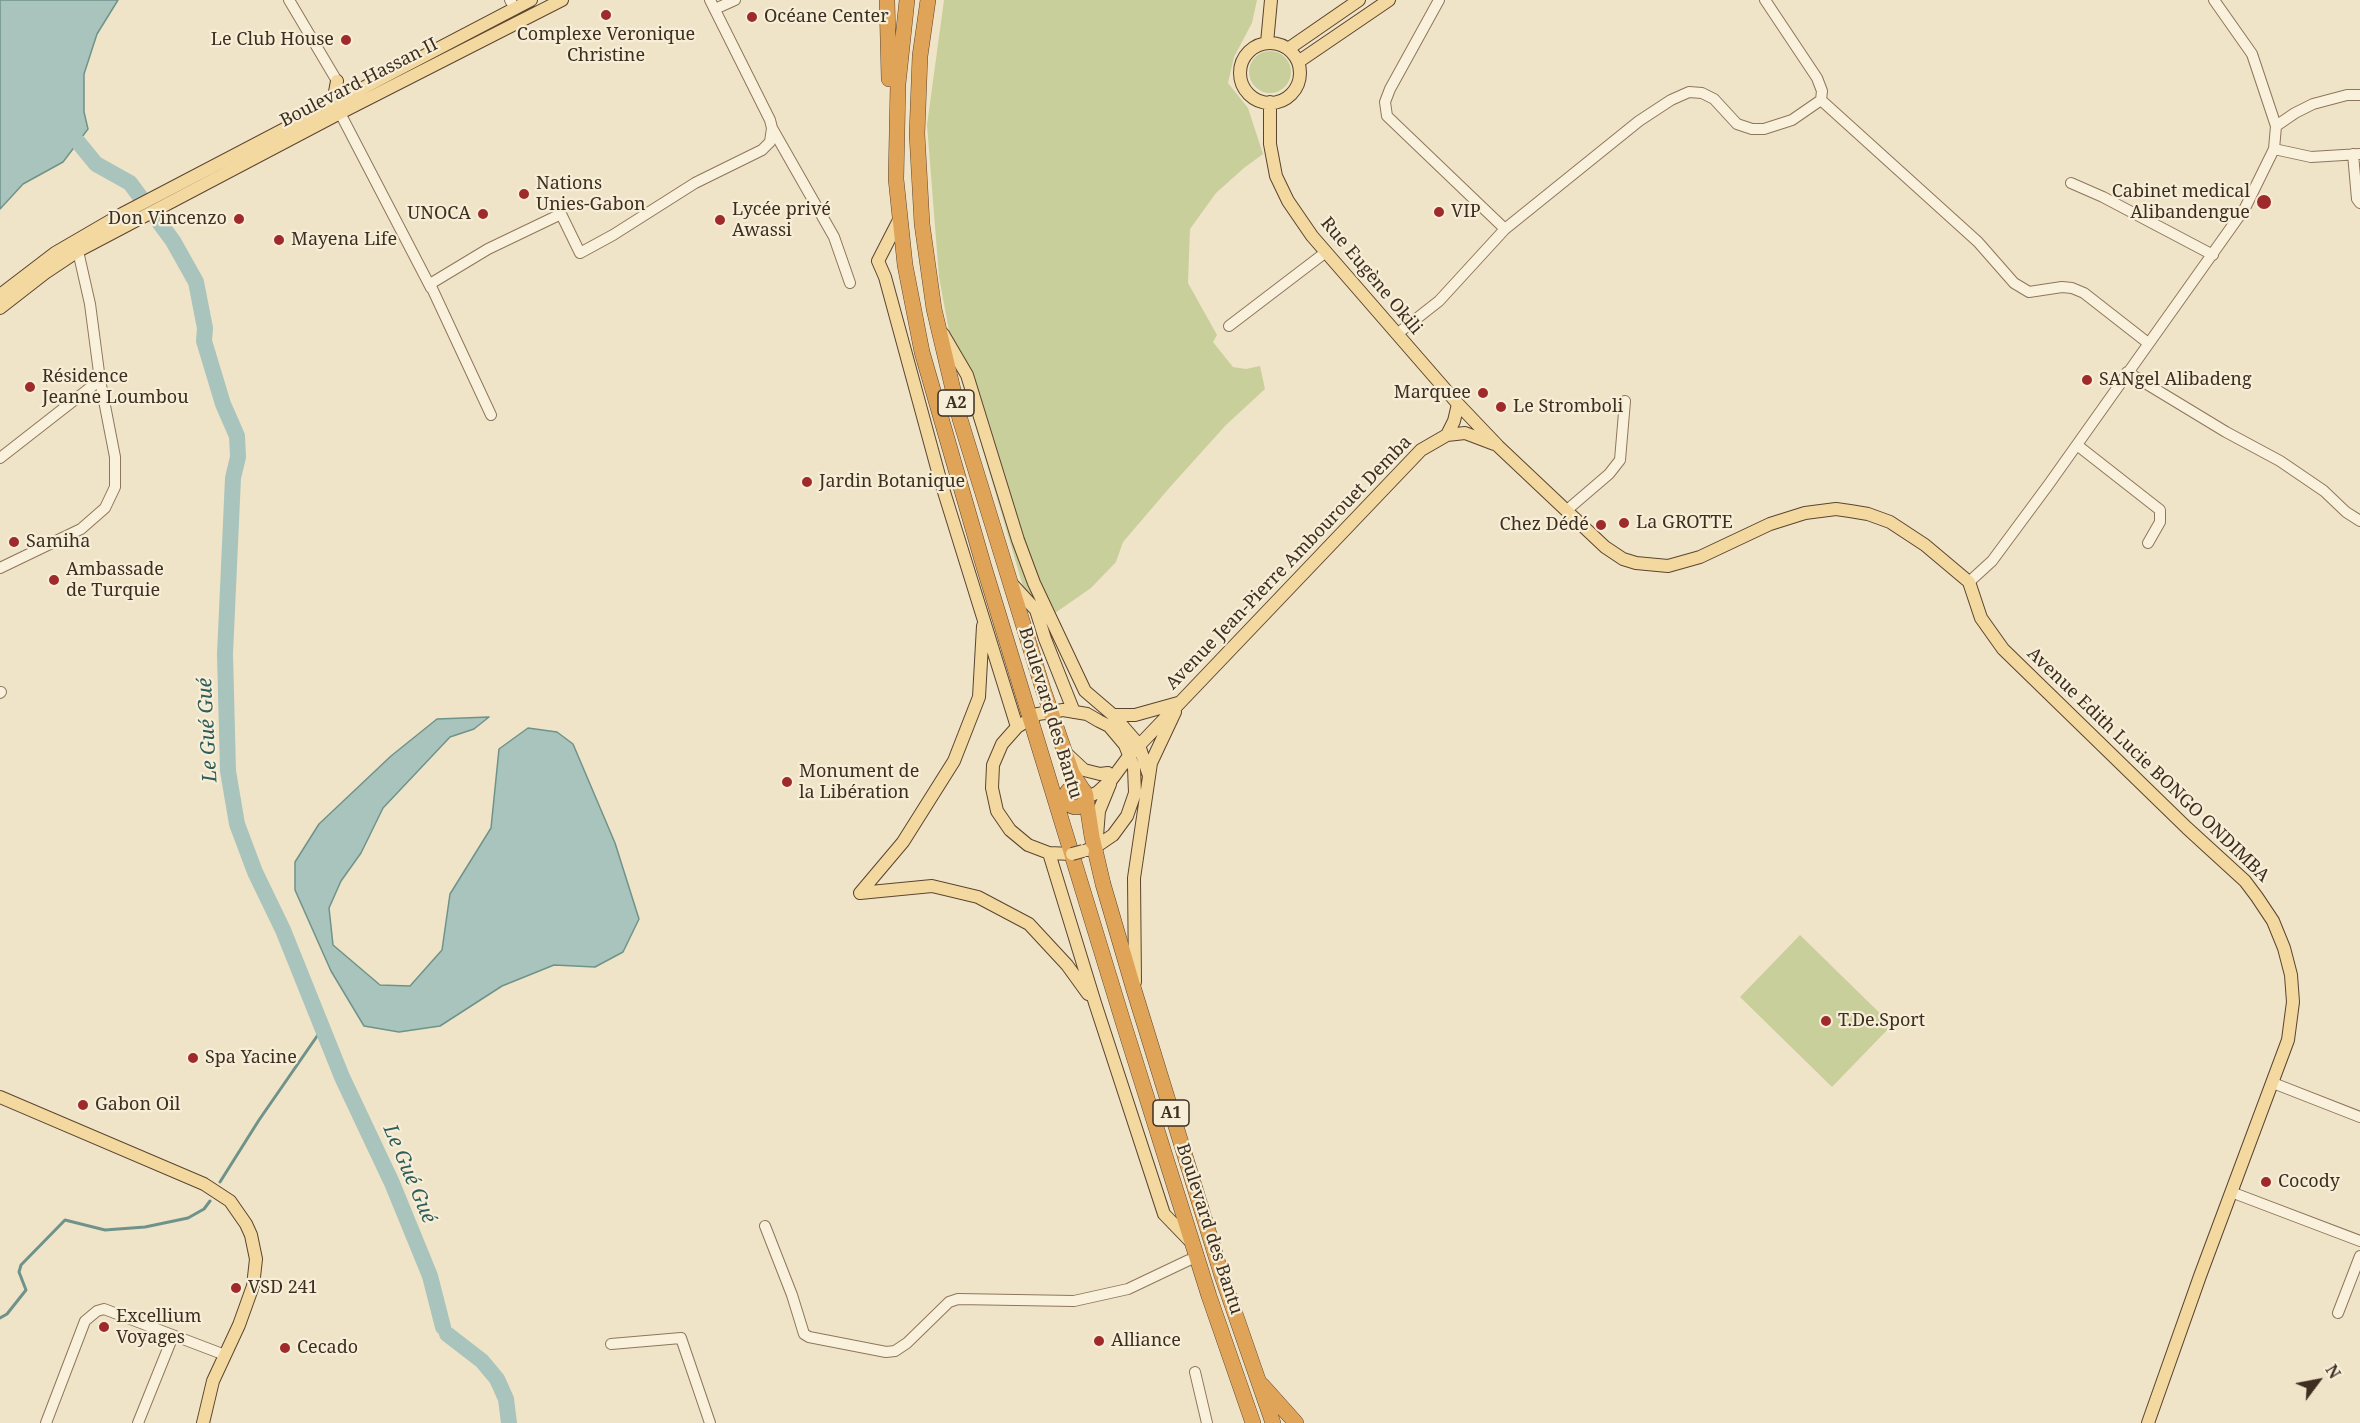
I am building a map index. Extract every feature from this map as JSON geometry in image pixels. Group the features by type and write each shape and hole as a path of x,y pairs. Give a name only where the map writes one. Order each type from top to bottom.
{"highway":[{"path":"887,0 888,140 891,180 897,201"},
{"name":"Boulevard des Bantu","path":"907,0 898,84 897,201 911,304 922,352 1008,644 1028,720 1066,834 1083,851 1103,884 1191,1179 1273,1423"},
{"name":"Boulevard des Bantu","path":"928,0 920,56 917,134 922,224 937,323 960,419 1051,712 1072,773 1084,794 1083,851 1116,999 1195,1251 1253,1423"},
{"path":"1028,720 1058,786 1067,800 1073,837 1113,976 1116,999"},
{"path":"1067,800 1071,789 1077,787 1084,794"},
{"path":"1257,1380 1296,1423"}],"main road":[{"name":"Boulevard Hassan II","path":"0,308 78,251 174,201 337,108 355,91 512,4 531,0"},
{"name":"Boulevard Hassan II","path":"0,294 55,253 162,192 562,0"},
{"path":"1267,43 1271,0"},
{"path":"1288,49 1359,0"},
{"path":"1298,63 1389,0"},
{"path":"1267,43 1274,43 1288,49 1298,63 1299,81 1295,90 1280,101 1270,102 1261,101 1247,91 1240,74 1241,65 1250,50 1267,43"},
{"path":"337,108 337,81 355,91"},
{"name":"Rue Eugène Okili","path":"1270,102 1270,144 1276,176 1299,219 1458,404 1498,446 1605,546 1623,559 1653,566 1668,566 1700,557 1770,524 1805,513 1836,509 1868,514 1908,532 1969,582"},
{"path":"899,220 878,261 885,277 940,479 984,619 1028,720"},
{"path":"937,323 967,375 1018,540 1034,583 1085,691 1113,715 1139,746 1149,777"},
{"path":"1447,435 1454,421 1458,404"},
{"path":"1447,435 1465,433 1498,446"},
{"name":"Avenue Jean-Pierre Ambourouet Demba","path":"1084,794 1110,776 1406,464 1428,445 1447,435"},
{"path":"1010,580 1036,610 1074,712"},
{"name":"Avenue Edith Lucie BONGO ONDIMBA","path":"1969,582 1981,618 2003,649 2180,821 2245,880 2273,921 2284,948 2291,975 2293,1002 2288,1040 2148,1423"},
{"path":"984,619 979,697 954,761 903,842 860,893 932,886 978,897 1029,924 1067,964 1095,1004"},
{"path":"1113,715 1135,715 1180,703"},
{"path":"1136,995 1134,878 1151,763 1180,703"},
{"path":"1063,710 1074,712 1087,714 1109,726 1125,745 1126,759 1134,768 1135,793 1127,816 1113,835 1083,851 1049,853 1028,845 1010,830 997,811 992,788 993,765 1002,744 1028,720 1051,712 1063,710"},
{"path":"1064,750 1084,770 1110,776 1097,819 1103,884"},
{"path":"1049,853 1095,1004 1164,1214 1195,1251"},
{"path":"0,1097 191,1178 230,1201 251,1235 256,1272 245,1311 208,1396 203,1423"}],"street":[{"path":"289,0 337,81"},
{"path":"735,0 712,4 772,128 834,237 850,284"},
{"path":"1439,0 1390,89 1385,102 1387,116 1504,229"},
{"path":"1397,334 1439,301 1504,229 1640,121 1671,100 1689,92 1702,93 1714,99 1737,124 1752,129 1764,129 1792,120 1821,100 1822,91 1816,78 1765,0"},
{"path":"1969,582 1992,561 2213,255 2245,208 2274,149 2276,126 2252,54 2214,0"},
{"path":"2276,126 2313,104 2348,95 2360,95"},
{"path":"1821,100 1978,242 2014,283 2029,292 2062,287 2084,293 2148,343"},
{"path":"337,108 430,286 491,415"},
{"path":"430,286 488,249 561,214 580,253 695,183 762,150 770,142 772,128"},
{"path":"2274,149 2310,157 2356,154 2360,203"},
{"path":"2071,183 2103,197 2213,255"},
{"path":"0,568 81,529 97,517 111,498 115,487 115,457 100,380 90,304 78,251"},
{"path":"1229,327 1326,252"},
{"path":"2127,372 2226,432 2280,461 2324,491 2346,512 2360,521"},
{"path":"0,458 100,380"},
{"path":"1567,510 1609,474 1620,460 1625,401"},
{"path":"2077,445 2160,510 2160,522 2148,543"},
{"path":"2273,1083 2360,1117"},
{"path":"2231,1192 2360,1242"},
{"path":"765,1226 792,1295 804,1334 809,1337 886,1352 895,1351 907,1343 949,1302 958,1299 1074,1301 1128,1289 1189,1260 1195,1251"},
{"path":"2338,1313 2360,1256"},
{"path":"46,1423 86,1321 97,1311 104,1310 225,1355"},
{"path":"138,1423 173,1336"},
{"path":"611,1344 681,1338 710,1423"},
{"path":"1195,1372 1207,1423"}],"green space":[{"path":"944,0 1257,0 1252,23 1234,57 1228,83 1248,108 1263,154 1216,193 1190,229 1188,283 1217,335 1213,342 1233,367 1246,369 1260,366 1265,389 1226,425 1171,486 1123,542 1116,562 1091,588 1035,627 951,342 939,277 927,125"},
{"path":"1270,51 1285,57 1291,72 1285,87 1270,93 1255,87 1249,72 1255,57"},
{"path":"1800,935 1892,1025 1832,1087 1740,997"}],"water":[{"path":"0,0 118,0 97,34 84,74 84,112 88,129 63,162 23,184 0,209"},
{"path":"489,717 474,729 450,737 383,808 361,853 341,881 329,908 333,945 380,985 410,986 442,950 450,894 491,828 499,749 528,728 557,732 573,744 615,843 639,919 623,952 595,967 554,965 502,986 440,1026 399,1032 364,1026 331,971 295,890 295,862 319,824 391,756 437,719"}],"waterway":[{"name":"Le Gué Gué","path":"78,142 96,164 130,183 173,241 196,282 205,328 204,341 223,404 237,436 238,457 233,478 225,654 228,771 237,824 255,872 283,930 342,1077 392,1183 430,1276 443,1327"},
{"path":"220,1182 259,1120 322,1029"},
{"path":"0,1318 7,1314 26,1290 19,1272 21,1265 65,1220 105,1230 145,1227 188,1218 204,1209 210,1201"},
{"name":"Le Gué Gué","path":"447,1334 482,1361 497,1379 506,1399 509,1423"}],"place":[{"name":"Complexe Veronique Christine","path":"606,15"},
{"name":"Océane Center","path":"752,17"},
{"name":"Le Club House","path":"346,40"},
{"name":"Nations Unies-Gabon","path":"524,194"},
{"name":"Cabinet medical Alibandengue","path":"2264,202"},
{"name":"VIP","path":"1439,212"},
{"name":"UNOCA","path":"483,214"},
{"name":"Don Vincenzo","path":"239,219"},
{"name":"Lycée privé Awassi","path":"720,220"},
{"name":"Mayena Life","path":"279,240"},
{"name":"SANgel Alibadeng","path":"2087,380"},
{"name":"Résidence Jeanne Loumbou","path":"30,387"},
{"name":"Marquee","path":"1483,393"},
{"name":"Le Stromboli","path":"1501,407"},
{"name":"Jardin Botanique","path":"807,482"},
{"name":"La GROTTE","path":"1624,523"},
{"name":"Chez Dédé","path":"1601,525"},
{"name":"Samiha","path":"14,542"},
{"name":"Ambassade de Turquie","path":"54,580"},
{"name":"Monument de la Libération","path":"787,782"},
{"name":"T.De.Sport","path":"1826,1021"},
{"name":"Spa Yacine","path":"193,1058"},
{"name":"Gabon Oil","path":"83,1105"},
{"name":"Cocody","path":"2266,1182"},
{"name":"VSD 241","path":"236,1288"},
{"name":"Excellium Voyages","path":"104,1327"},
{"name":"Alliance","path":"1099,1341"},
{"name":"Cecado","path":"285,1348"}]}
